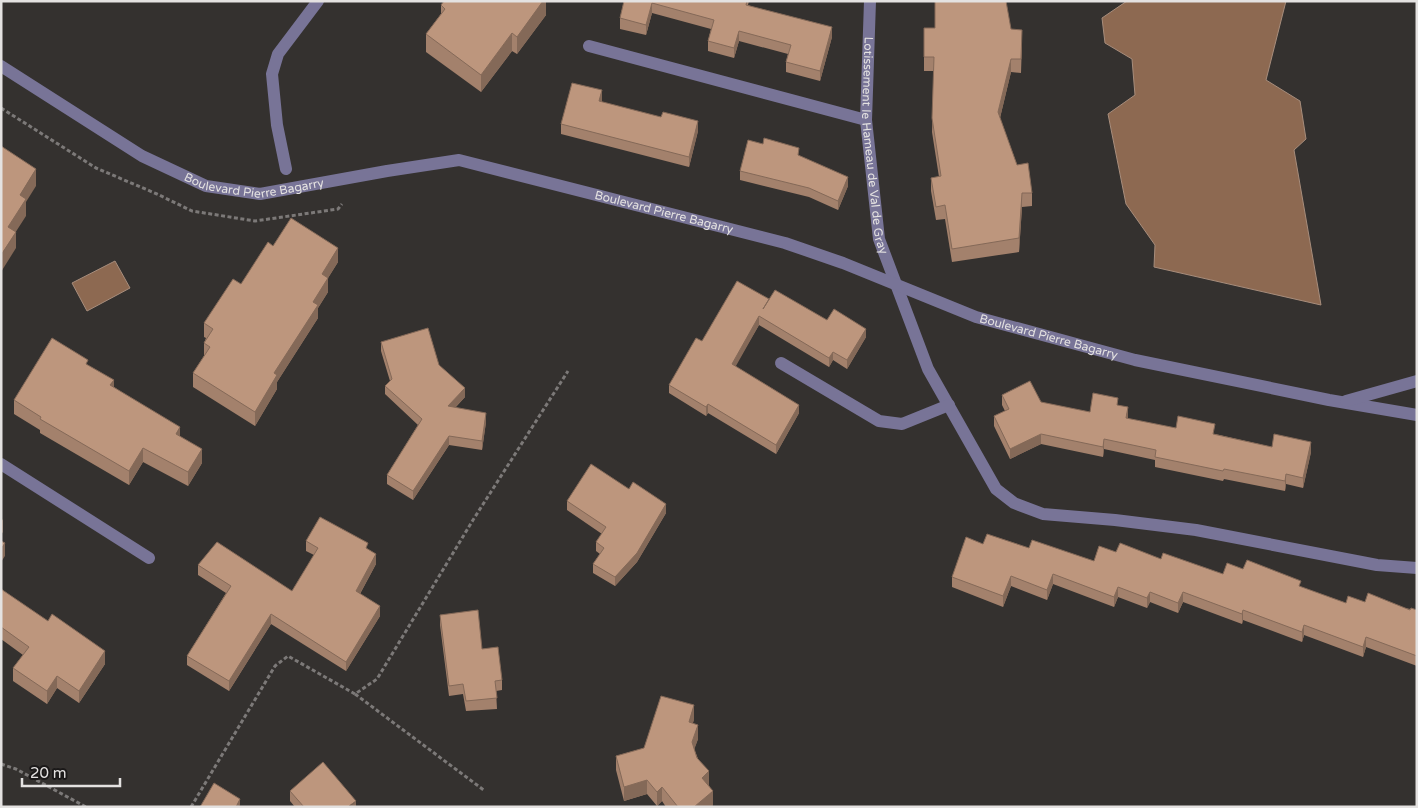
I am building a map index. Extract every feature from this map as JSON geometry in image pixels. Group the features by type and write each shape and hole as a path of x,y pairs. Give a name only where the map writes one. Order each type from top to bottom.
{"street":[{"path":"286,169 272,74 278,54 318,1"},
{"name":"Lotissement le Hameau de Val de Gray","path":"870,1 866,120 879,239 928,369 996,488 1014,503 1043,514 1115,520 1196,530 1377,564 1417,568"},
{"path":"589,46 866,120"},
{"name":"Boulevard Pierre Bagarry","path":"1,66 142,156 206,186 260,194 459,160 785,243 843,263 976,317 1135,360 1417,415"},
{"path":"781,363 879,422 902,424 949,405"},
{"name":"Boulevard Pierre Bagarry","path":"1343,401 1417,381"},
{"path":"1,464 149,558"}],"path":[{"path":"356,694 377,679 473,520 568,372"},
{"path":"191,807 275,666 288,656 356,694 485,791"},
{"path":"1,764 16,769 86,807"}],"shaded area":[{"path":"1127,1 1286,1 1266,80 1300,101 1306,139 1294,150 1321,305 1154,267 1155,245 1126,204 1108,114 1135,95 1132,59 1105,43 1102,18"},
{"path":"115,261 130,288 87,311 72,283"}],"building":[{"path":"444,1 543,1 517,37 512,33 481,75 426,34 445,9 441,5"},
{"path":"624,1 747,1 746,5 832,27 820,71 786,62 791,45 739,31 734,48 708,41 714,20 652,3 646,25 620,18"},
{"path":"935,1 1006,1 1011,29 1022,30 1021,59 1011,59 998,112 1017,165 1028,163 1032,193 1022,193 1019,238 952,249 945,205 936,207 931,178 941,176 932,118 934,57 924,57 924,28 935,28"},
{"path":"572,83 602,90 599,101 661,117 663,112 698,121 689,157 561,124"},
{"path":"764,138 799,148 798,155 848,177 838,201 809,188 740,171 748,140 763,144"},
{"path":"1,146 36,169 20,195 26,199 8,227 16,232 1,255"},
{"path":"291,218 338,248 322,274 328,278 313,302 318,305 274,373 277,375 255,412 193,373 210,347 204,343 213,329 204,323 233,279 241,284 268,242 273,246"},
{"path":"737,281 769,299 763,309 775,290 827,320 834,309 866,329 847,360 833,352 829,358 759,316 732,364 799,405 776,445 708,404 706,407 669,385 696,338 702,341"},
{"path":"428,328 439,365 465,388 448,406 486,413 482,441 449,436 413,491 387,475 422,419 385,386 392,379 381,342"},
{"path":"52,338 88,360 86,364 114,380 110,385 180,427 176,434 202,449 188,472 143,448 129,471 40,419 41,417 14,400"},
{"path":"1030,381 1041,402 1090,412 1093,393 1118,398 1117,405 1128,407 1126,418 1176,428 1178,416 1215,424 1213,434 1272,447 1274,434 1311,442 1303,478 1286,474 1285,481 1224,469 1223,471 1155,457 1156,450 1104,439 1103,447 1041,434 1010,449 994,416 1009,409 1002,395"},
{"path":"591,464 629,489 633,482 666,504 637,553 615,577 593,564 604,548 596,542 606,527 567,501"},
{"path":"320,517 368,543 366,548 376,554 356,591 380,606 346,662 271,614 229,681 187,656 231,586 198,565 217,542 292,591 318,548 306,541"},
{"path":"987,534 1029,548 1032,540 1094,561 1099,546 1116,552 1120,543 1161,559 1163,553 1223,574 1227,563 1243,569 1247,560 1301,581 1299,586 1346,603 1348,596 1365,602 1368,593 1410,610 1411,608 1417,610 1417,656 1366,637 1363,647 1304,625 1302,632 1243,610 1242,614 1183,592 1178,603 1150,592 1147,598 1118,587 1114,597 1053,574 1047,590 1011,576 1003,596 952,577 966,537 983,544"},
{"path":"1,541 5,543 1,549"},
{"path":"1,589 48,621 52,614 105,651 79,691 57,676 47,691 13,668 29,647 1,627"},
{"path":"478,610 482,649 498,647 502,680 495,681 497,698 466,701 463,684 449,686 440,615"},
{"path":"661,696 694,705 689,722 698,725 692,742 697,758 709,771 702,778 713,791 694,807 678,807 662,787 657,792 647,780 624,787 616,756 644,748"},
{"path":"323,762 356,801 350,807 304,807 290,791"},
{"path":"214,783 240,799 236,807 200,807"}]}
